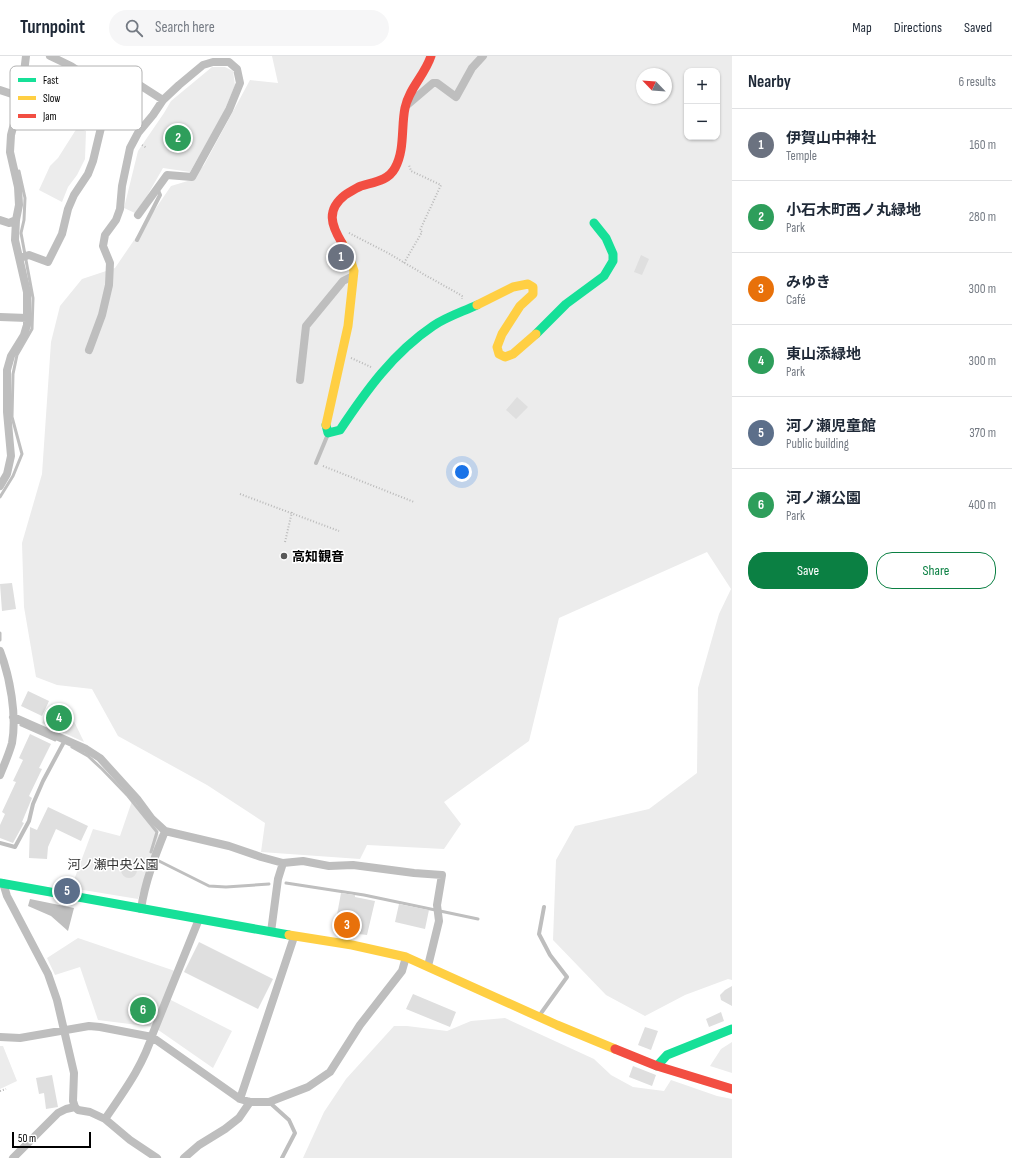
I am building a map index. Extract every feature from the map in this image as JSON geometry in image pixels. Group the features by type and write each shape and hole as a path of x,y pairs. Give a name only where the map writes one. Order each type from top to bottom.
{"street":[{"path":"25,66 26,56"},
{"path":"50,56 71,66"},
{"path":"431,56 427,67 412,88 405,107 401,152 393,172 387,177 348,194 336,204 332,214 333,225 354,266 348,326 326,426 328,433 340,430 363,395 381,372 402,351 438,323 513,287 528,284 533,287 533,294 520,306 497,343 498,352 502,356 508,357 513,354 566,304 604,276 609,269 613,254 606,238 594,223"},
{"path":"405,107 433,83 437,83 456,97 472,68 483,56"},
{"path":"138,215 167,175 192,176 229,110 240,83 237,69 229,62 213,62 203,65 163,100 142,128"},
{"path":"142,87 163,100"},
{"path":"0,90 10,94"},
{"path":"0,486 7,474 11,456 7,412 7,370 11,356 24,336 27,325 27,292 24,256 15,240 16,220 20,205 18,187 10,152 13,130"},
{"path":"24,256 48,262 62,234 68,209 74,194 88,174 93,161 100,130"},
{"path":"89,350 102,316 109,285 110,263 103,246 105,235 116,220 120,209 122,186 130,148 140,130"},
{"path":"0,220 9,223 16,220"},
{"path":"300,380 306,326 343,281 353,276"},
{"path":"0,317 27,318"},
{"path":"0,651 7,669 14,717 12,743 0,775"},
{"path":"14,717 86,749 100,758 138,800 152,819 165,831 229,846 283,863 303,861 329,866 353,865 442,875 437,905 440,921 428,966"},
{"path":"141,909 142,899 154,859 165,831"},
{"path":"271,932 278,879 283,863"},
{"path":"157,1158 130,1140 104,1119 90,1112 78,1110 75,1107 73,1101 74,1073 57,1000 48,974 6,896 2,883 141,909 352,945 406,957 539,1017 657,1066 732,1089"},
{"path":"104,1119 139,1069 199,919"},
{"path":"240,1099 293,940"},
{"path":"0,1037 20,1038 89,1026 152,1037 240,1099 250,1102 269,1102 308,1087 330,1072 360,1025 402,971 406,957"},
{"path":"657,1066 667,1055 732,1029"},
{"path":"184,1158 199,1145 225,1129 239,1118 250,1102"},
{"path":"13,1158 58,1114 66,1109 75,1107"}],"lane":[{"path":"137,240 160,195 157,188"},
{"path":"316,463 328,433"},
{"path":"0,843 15,847 30,821 33,804 43,781 65,740"},
{"path":"539,1017 567,977 550,955 539,934 544,907"},
{"path":"269,1102 289,1120 296,1133 282,1158"}],"path":[{"path":"401,152 405,153 411,171 441,185 420,230 422,232 404,264"},
{"path":"333,225 460,294 462,296 462,300"},
{"path":"341,353 381,372"},
{"path":"316,463 414,502"},
{"path":"240,494 339,531"},
{"path":"285,542 291,513"},
{"path":"0,1092 6,1089"}],"green space":[{"path":"272,56 732,56 732,980 728,979 685,995 645,1016 606,995 553,940 556,860 575,826 649,809 697,773 698,688 719,614 731,589 707,552 559,618 529,741 444,802 461,824 444,849 367,845 360,859 261,852 265,823 207,785 118,736 92,689 57,685 36,677 24,607 22,543 42,474 51,342 60,306 82,279 115,268 171,186 191,180 204,165 250,80 278,83"},
{"path":"212,67 225,67 233,71 235,85 223,114 190,172 163,168 147,196 135,213 124,208 138,151 171,101"},
{"path":"76,130 86,131 85,159 77,175 68,187 62,202 39,190 50,166 58,158"},
{"path":"52,704 70,713 84,742 42,723"},
{"name":"河ノ瀬中央公園","path":"132,801 159,835 138,899 71,888 93,829 120,836"},
{"path":"78,938 175,971 165,997 232,1031 213,1068 154,1027 98,1020 80,967 55,975 47,958"},
{"path":"505,1018 594,1059 611,1075 633,1087 664,1091 671,1080 717,1096 732,1099 732,1158 303,1158 324,1112 346,1079 394,1026 407,1026 447,1031 471,1021"},
{"path":"732,1042 732,1073 710,1066 721,1049"},
{"path":"0,1046 3,1046 17,1081 0,1089"}],"shaded area":[{"path":"30,899 74,908 68,931 51,916 28,906"}],"building":[{"path":"641,255 649,259 642,275 634,272"},
{"path":"517,397 528,407 516,419 506,410"},
{"path":"12,583 16,609 2,611 0,584"},
{"path":"28,691 49,701 42,716 21,706"},
{"path":"30,734 51,744 39,768 42,769 29,796 32,798 22,822 24,823 13,843 0,838 0,825 5,814 2,812 16,782 13,781 23,760 19,758"},
{"path":"48,807 88,826 81,841 56,829 48,847 47,859 29,858 30,827 37,830"},
{"path":"129,862 135,864 137,870 135,876 129,878 123,876 121,870 123,864"},
{"path":"341,893 355,895 355,897 375,901 367,935 334,931"},
{"path":"399,904 429,910 425,929 395,922"},
{"path":"199,942 273,979 258,1009 184,972"},
{"path":"732,986 732,1006 721,1000 720,995"},
{"path":"413,994 456,1012 450,1027 406,1009"},
{"path":"721,1012 724,1021 709,1027 706,1019"},
{"path":"645,1027 658,1031 651,1050 638,1045"},
{"path":"633,1066 656,1075 652,1086 629,1077"},
{"path":"52,1075 58,1107 46,1109 44,1093 39,1094 36,1078"}],"waterway":[{"path":"0,497 13,476 22,454 12,417 13,374 17,355 32,329 33,298 21,233 24,220 25,198 19,171"},
{"path":"0,633 0,640"},
{"path":"21,725 55,740"},
{"path":"72,747 88,756 102,769 128,796 157,832 151,852"},
{"path":"159,861 209,886 226,887 269,884"},
{"path":"286,883 364,895 478,919"}],"traffic: fast":[{"path":"536,334 566,304 604,276 613,261 613,254 606,238 594,223"},
{"path":"326,425 328,433 340,430 370,387 405,348 438,323 477,305"},
{"path":"0,883 289,935"},
{"path":"657,1066 667,1055 732,1029"}],"traffic: slow":[{"path":"326,425 348,326 354,271 349,256 342,243"},
{"path":"477,305 513,287 528,284 533,287 533,294 520,306 502,334 497,347 499,354 505,357 513,354 536,334"},
{"path":"289,935 352,945 406,957 557,1025 615,1049"}],"traffic: jam":[{"path":"342,243 333,224 332,218 335,206 345,195 361,186 376,182 389,176 395,168 400,154 407,101 431,56"},
{"path":"615,1049 657,1066 732,1089"}],"place":[{"name":"小石木町西ノ丸緑地","path":"178,138"},
{"name":"伊賀山中神社","path":"341,257"},
{"name":"高知観音","path":"284,556"},
{"name":"東山添緑地","path":"59,718"},
{"name":"河ノ瀬児童館","path":"67,891"},
{"name":"みゆき","path":"347,925"},
{"name":"河ノ瀬公園","path":"143,1010"}]}
